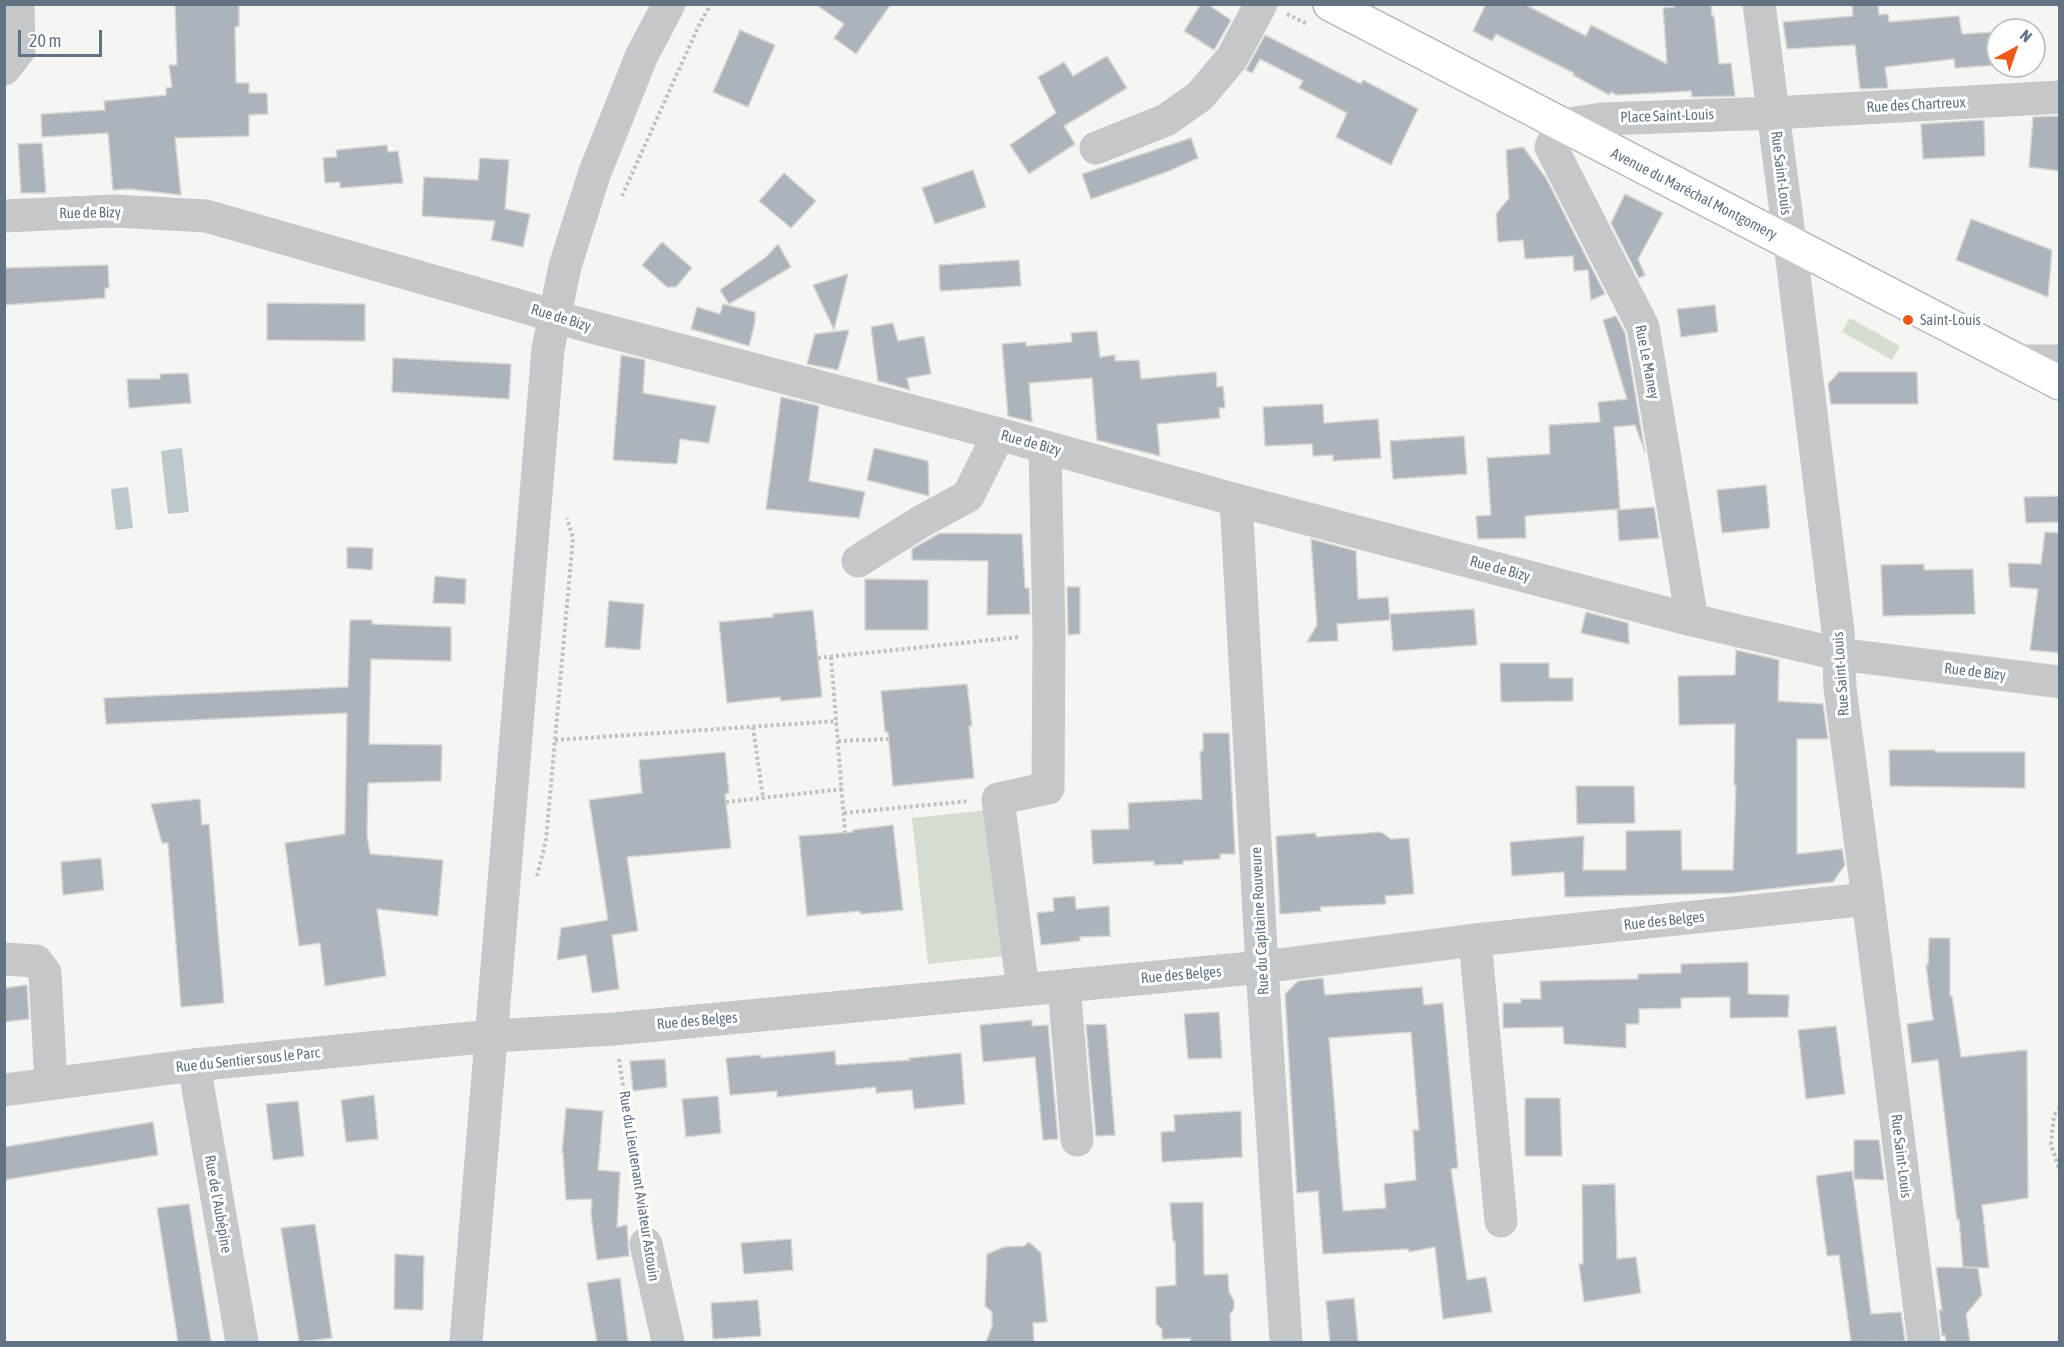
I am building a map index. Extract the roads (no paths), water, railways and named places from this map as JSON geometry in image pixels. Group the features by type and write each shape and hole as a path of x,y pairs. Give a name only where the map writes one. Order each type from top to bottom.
{"main road":[{"name":"Avenue du Maréchal Montgomery","path":"1330,4 2060,383"}],"street":[{"path":"4,69 19,50 18,4"},
{"path":"466,1342 548,349 565,266 595,172 642,55 669,4"},
{"path":"1096,148 1166,120 1200,96 1232,58 1261,4"},
{"name":"Rue Saint-Louis","path":"1759,4 1836,620 1840,688 1869,899 1924,1342"},
{"name":"Rue des Chartreux","path":"1773,112 2060,96"},
{"name":"Place Saint-Louis","path":"1561,125 1602,119 1773,112"},
{"name":"Rue Le Maney","path":"1561,125 1551,147 1643,327 1692,620"},
{"name":"Rue de Bizy","path":"4,216 115,211 206,216 555,316 999,434 1236,500 1692,620 1838,654 2060,682"},
{"path":"2018,361 2060,361"},
{"path":"858,561 922,521 969,496 999,434"},
{"path":"1023,990 998,798 1048,788 1050,634 1045,447"},
{"name":"Rue du Capitaine Rouveure","path":"1236,500 1286,1342"},
{"name":"Rue des Belges","path":"492,1036 614,1029 1262,967 1475,940 1869,899"},
{"path":"1475,940 1501,1221"},
{"path":"4,958 36,961 45,973 51,1084"},
{"path":"1064,986 1077,1140"},
{"name":"Rue du Sentier sous le Parc","path":"4,1090 194,1065 492,1036"},
{"name":"Rue de l'Aubépine","path":"194,1065 242,1342"},
{"name":"Rue du Lieutenant Aviateur Astouin","path":"646,1244 668,1342"}],"place":[{"name":"Saint-Louis","path":"1908,320"}]}
